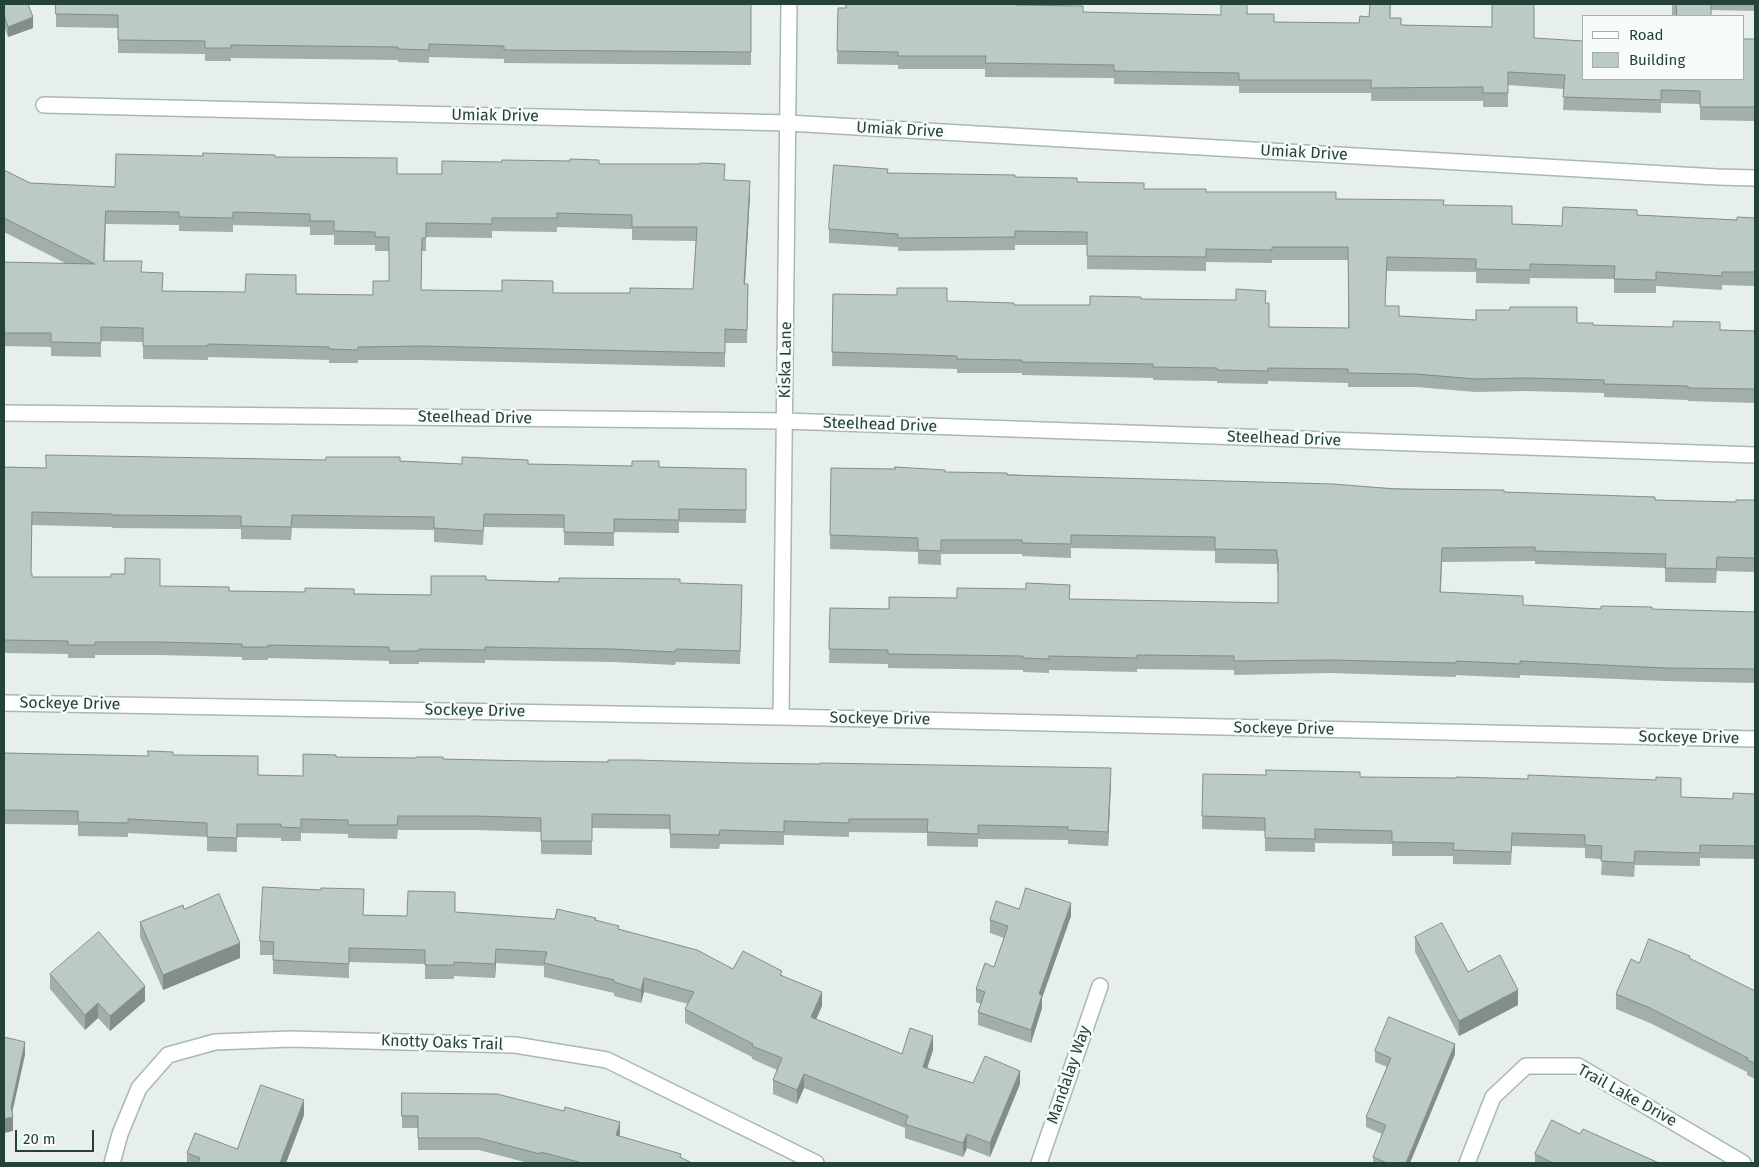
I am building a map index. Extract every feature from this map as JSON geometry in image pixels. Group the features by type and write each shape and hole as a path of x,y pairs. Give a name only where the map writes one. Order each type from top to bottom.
{"street":[{"name":"Kiska Lane","path":"781,716 789,4"},
{"name":"Umiak Drive","path":"44,105 788,123 1755,178"},
{"name":"Steelhead Drive","path":"4,413 785,421 1755,455"},
{"name":"Sockeye Drive","path":"4,703 781,716 1755,739"},
{"name":"Mandalay Way","path":"1039,1163 1100,986"},
{"name":"Knotty Oaks Trail","path":"112,1163 120,1134 139,1088 168,1055 215,1042 291,1039 515,1045 607,1060 816,1163"},
{"name":"Trail Lake Drive","path":"1467,1163 1494,1097 1526,1066 1578,1066 1743,1163"}],"building":[{"path":"4,4 28,4 33,17 8,27 4,15"},
{"path":"56,4 751,4 751,52 504,50 504,46 429,44 429,50 398,49 398,47 231,45 231,48 205,48 205,41 118,40 118,15 56,14"},
{"path":"846,4 1016,4 1083,6 1083,12 1221,15 1221,4 1247,4 1247,14 1274,14 1274,22 1359,23 1360,16 1369,17 1370,4 1390,4 1390,18 1401,18 1401,25 1492,27 1492,4 1534,4 1534,38 1582,41 1582,80 1744,80 1744,39 1755,39 1755,107 1700,107 1700,91 1661,90 1661,100 1563,97 1565,75 1508,72 1508,93 1483,93 1483,87 1371,88 1371,80 1239,80 1239,73 1114,71 1114,65 985,63 986,56 898,56 898,52 837,51 838,8 846,8"},
{"path":"1677,4 1711,4 1711,15 1677,15"},
{"path":"203,153 275,155 275,157 397,158 397,174 442,174 442,161 570,161 570,159 599,160 599,164 725,164 724,180 750,181 744,284 748,284 747,330 725,329 725,353 421,346 358,347 358,350 329,349 329,347 208,344 208,346 143,346 143,328 101,327 101,343 51,342 51,333 4,333 4,262 95,264 4,218 4,170 30,183 115,187 116,154 203,156","holes":["106,211 179,212 179,217 233,218 233,212 310,214 310,221 334,221 334,231 375,232 375,237 389,237 389,281 373,281 373,295 296,294 296,275 246,274 245,292 162,291 163,273 141,272 142,261 104,261","557,213 632,215 632,227 697,227 693,289 630,288 630,293 553,293 553,281 502,280 502,291 421,290 422,238 426,238 426,223 492,224 492,218 557,218"]},
{"path":"834,165 888,169 887,173 1015,175 1015,177 1077,178 1077,182 1144,183 1144,189 1206,189 1206,192 1336,192 1336,199 1444,200 1443,205 1512,206 1512,224 1562,226 1563,207 1637,210 1637,215 1737,220 1737,217 1755,218 1755,272 1722,272 1722,276 1656,272 1656,280 1614,279 1615,266 1530,264 1530,270 1476,269 1476,259 1387,257 1385,306 1399,306 1399,316 1476,320 1476,310 1510,310 1510,307 1577,307 1577,323 1593,323 1593,325 1673,327 1673,321 1720,322 1720,330 1755,331 1755,389 1604,384 1604,380 1476,379 1416,374 1348,373 1348,369 1268,368 1268,371 1217,370 1217,368 1153,367 1153,364 1022,362 1022,360 957,359 957,356 832,352 833,294 897,295 897,288 947,288 947,301 1014,303 1014,305 1090,305 1090,296 1141,297 1141,299 1236,300 1236,289 1266,291 1265,303 1269,303 1269,327 1349,328 1348,247 1272,247 1272,250 1206,249 1206,257 1087,256 1087,232 1015,231 1015,237 898,238 898,234 829,229"},
{"path":"46,455 326,460 326,457 400,457 400,461 462,464 462,457 528,460 528,464 632,466 632,461 659,461 659,467 746,469 746,510 679,509 679,520 614,519 614,533 564,532 564,515 484,514 483,531 434,528 434,517 292,515 291,527 241,526 241,516 32,512 32,577 111,577 111,574 125,574 125,558 160,559 160,586 229,587 229,591 305,592 305,588 354,589 354,594 431,595 431,576 486,576 486,580 559,582 559,578 680,579 680,583 742,585 740,651 676,649 675,652 485,647 485,650 419,649 419,651 389,651 389,647 268,645 268,647 242,647 242,644 159,642 95,642 95,645 68,645 68,641 4,640 4,467 46,468"},
{"path":"895,467 945,470 945,472 1007,473 1007,475 1333,484 1395,489 1504,490 1504,492 1655,497 1655,500 1736,502 1736,500 1755,500 1755,558 1717,557 1716,569 1665,568 1666,554 1535,551 1535,547 1442,548 1440,592 1523,596 1523,605 1601,609 1601,606 1652,607 1652,609 1755,612 1755,669 1665,668 1520,661 1520,664 1456,661 1456,663 1331,660 1234,661 1234,656 1137,655 1137,658 1049,656 1049,659 1023,658 1023,656 888,654 888,650 829,649 830,608 889,609 889,597 957,598 957,588 1026,589 1026,583 1070,585 1069,599 1278,603 1277,550 1215,549 1215,537 1071,535 1071,544 1022,543 1022,540 941,540 941,551 918,550 918,538 830,535 831,468 895,469"},
{"path":"148,751 173,752 173,755 258,756 258,775 303,776 303,754 336,755 336,757 443,757 443,759 530,761 608,762 608,760 636,760 1111,768 1108,832 1068,830 1068,827 978,825 978,834 927,832 928,819 849,819 849,823 784,821 784,832 720,830 719,835 670,834 670,815 592,814 592,841 541,841 541,818 475,816 398,816 397,825 348,825 348,820 301,819 301,828 281,827 281,824 237,824 237,838 207,837 207,823 128,819 128,823 78,822 78,811 4,810 4,753 148,756"},
{"path":"1266,770 1360,772 1360,777 1528,779 1528,775 1656,780 1656,777 1681,778 1681,797 1733,799 1733,793 1755,794 1755,846 1700,845 1700,853 1635,851 1634,863 1601,861 1602,846 1585,845 1585,835 1512,833 1511,852 1453,850 1454,843 1392,842 1392,831 1315,829 1315,839 1265,838 1265,818 1202,816 1203,774 1266,775"},
{"path":"263,887 321,890 321,888 364,889 363,915 407,916 408,891 455,892 455,912 555,919 557,909 596,918 595,920 619,926 618,929 697,950 733,969 743,951 782,971 780,975 822,992 811,1017 902,1054 910,1028 933,1036 923,1067 973,1083 985,1056 1020,1071 990,1143 967,1134 963,1143 905,1124 908,1116 804,1074 797,1090 773,1080 782,1058 752,1046 753,1044 685,1009 694,992 644,978 641,990 614,982 614,980 544,963 547,952 496,949 495,964 454,962 454,965 425,965 425,950 349,948 349,964 273,960 274,942 260,941"},
{"path":"1026,888 1071,903 1039,994 1042,995 1031,1030 978,1012 985,992 976,989 985,963 994,967 1008,926 990,920 996,901 1019,909"},
{"path":"219,894 240,943 163,975 140,922 183,905 184,909"},
{"path":"1442,923 1468,972 1500,955 1518,990 1459,1021 1415,937"},
{"path":"99,932 145,986 110,1016 98,1003 85,1015 50,974"},
{"path":"1649,939 1690,956 1689,958 1755,991 1755,1063 1650,1008 1616,994 1631,959 1639,963"},
{"path":"1389,1017 1455,1044 1406,1163 1387,1163 1373,1157 1386,1125 1366,1117 1391,1058 1375,1051"},
{"path":"4,1037 25,1042 11,1107 13,1117 4,1119"},
{"path":"261,1085 304,1100 280,1163 198,1163 200,1158 187,1153 195,1133 237,1149"},
{"path":"402,1093 497,1094 564,1111 565,1107 620,1122 616,1135 681,1154 680,1157 692,1163 582,1163 479,1138 418,1138 418,1116 402,1116"},
{"path":"1552,1120 1580,1134 1583,1129 1659,1163 1553,1163 1535,1154"}]}
